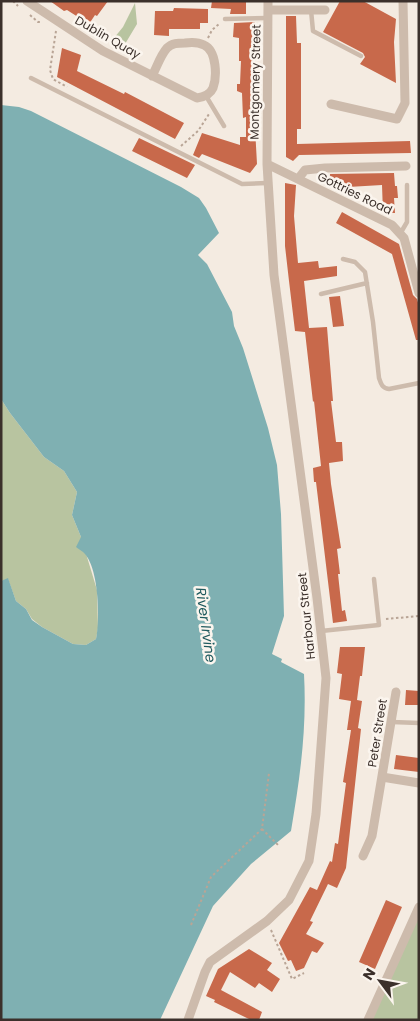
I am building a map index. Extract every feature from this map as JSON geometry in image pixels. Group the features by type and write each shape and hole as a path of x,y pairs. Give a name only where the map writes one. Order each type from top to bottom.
{"street":[{"path":"331,104 397,119 405,103 401,3"},
{"name":"Dublin Quay","path":"23,4 103,52 197,98 206,96"},
{"path":"268,10 325,10"},
{"name":"Montgomery Street","path":"266,164 268,10"},
{"path":"152,76 168,47 175,43 198,42 209,48 214,56 213,88 206,96"},
{"name":"Gottries Road","path":"266,164 392,225 400,234"},
{"name":"Harbour Street","path":"188,1020 210,962 267,921 289,900 309,861 316,814 326,678 274,276 266,164"},
{"path":"298,179 305,170 406,166"},
{"path":"400,234 404,238 419,293"},
{"name":"Peter Street","path":"363,856 372,836 396,692"},
{"name":"Peter Street","path":"382,778 419,783"},
{"path":"368,1020 419,907"}],"lane":[{"path":"224,19 268,10"},
{"path":"311,10 313,31 361,56"},
{"path":"31,78 242,184 267,183"},
{"path":"206,96 224,126"},
{"path":"400,234 407,222 407,185"},
{"path":"343,259 355,262 362,268 367,283 382,386 389,389 419,383"},
{"path":"321,294 367,283"},
{"path":"321,631 379,625 374,578"},
{"path":"390,722 419,723"}],"path":[{"path":"12,1 23,4"},
{"path":"25,12 38,22 44,21"},
{"path":"205,45 212,30 224,19"},
{"path":"56,28 50,70 53,79 70,89"},
{"path":"178,150 198,131 213,108"},
{"path":"379,620 419,616"},
{"path":"191,925 211,877 262,829 269,773"},
{"path":"262,829 278,845"},
{"path":"267,921 292,978 304,974"}],"green space":[{"path":"135,3 137,24 125,44 114,38 123,27"},
{"path":"1,399 44,457 64,471 77,492 72,515 81,537 97,590 98,628 96,639 86,645 73,644 42,627 16,601 8,579 1,581"},
{"path":"419,907 419,1020 368,1020"}],"water":[{"name":"River Irvine","path":"1,105 19,107 31,111 199,198 219,233 198,255 207,264 232,312 234,326 243,348 268,428 277,465 281,514 284,616 272,654 282,659 281,662 304,674 305,695 302,753 291,831 251,864 213,906 160,1020 1,1020 1,581 8,578 16,601 26,609 32,620 73,644 86,645 96,639 98,608 96,583 90,561 76,547 81,537 72,515 77,492 64,471 44,457 1,399"}],"building":[{"path":"50,1 108,1 89,24 67,10 64,11"},
{"path":"212,1 246,1 246,14 230,14 231,9 211,8"},
{"path":"340,1 363,1 396,19 394,42 396,83 360,64 365,57 363,53 323,32"},
{"path":"174,8 208,9 208,23 200,23 200,29 169,29 169,36 154,35 155,11 173,11"},
{"path":"286,16 296,16 297,43 301,43 301,129 297,129 297,144 410,141 411,153 299,155 293,161 286,157"},
{"path":"255,22 255,77 259,77 260,128 255,128 257,164 250,173 202,154 199,158 193,155 202,133 240,145 240,137 246,137 246,117 243,118 242,93 237,91 237,84 240,84 241,61 239,61 239,38 233,37 234,23"},
{"path":"62,48 81,55 77,71 124,94 125,92 184,123 175,139 57,77"},
{"path":"139,138 195,165 187,178 132,151"},
{"path":"394,173 398,198 394,198 395,213 383,213 382,185 331,188 330,174"},
{"path":"285,183 296,185 294,216 298,263 318,261 319,268 337,266 337,276 304,281 309,328 327,327 333,401 331,401 336,442 342,442 343,461 329,463 341,548 337,549 342,611 345,610 347,621 333,623 316,482 314,482 313,468 321,466 314,401 305,332 295,331 285,246"},
{"path":"342,212 399,244 413,295 417,299 419,306 419,340 416,340 392,254 336,223"},
{"path":"340,296 344,326 333,327 329,297"},
{"path":"340,647 365,647 357,700 362,701 358,728 361,729 346,868 337,888 328,884 310,921 313,922 306,934 324,943 317,953 312,951 304,968 296,971 291,960 288,961 279,943 310,887 317,890 330,861 332,862 335,843 338,844 346,783 343,782 351,730 347,730 351,701 339,699 342,674 337,673"},
{"path":"406,690 419,691 419,705 405,705"},
{"path":"396,755 419,758 419,772 394,769"},
{"path":"386,900 402,907 375,969 359,962"},
{"path":"249,949 272,963 267,970 280,979 272,992 259,983 255,988 230,972 221,990 262,1012 259,1020 251,1020 214,1002 215,1000 206,996 218,969"}]}
